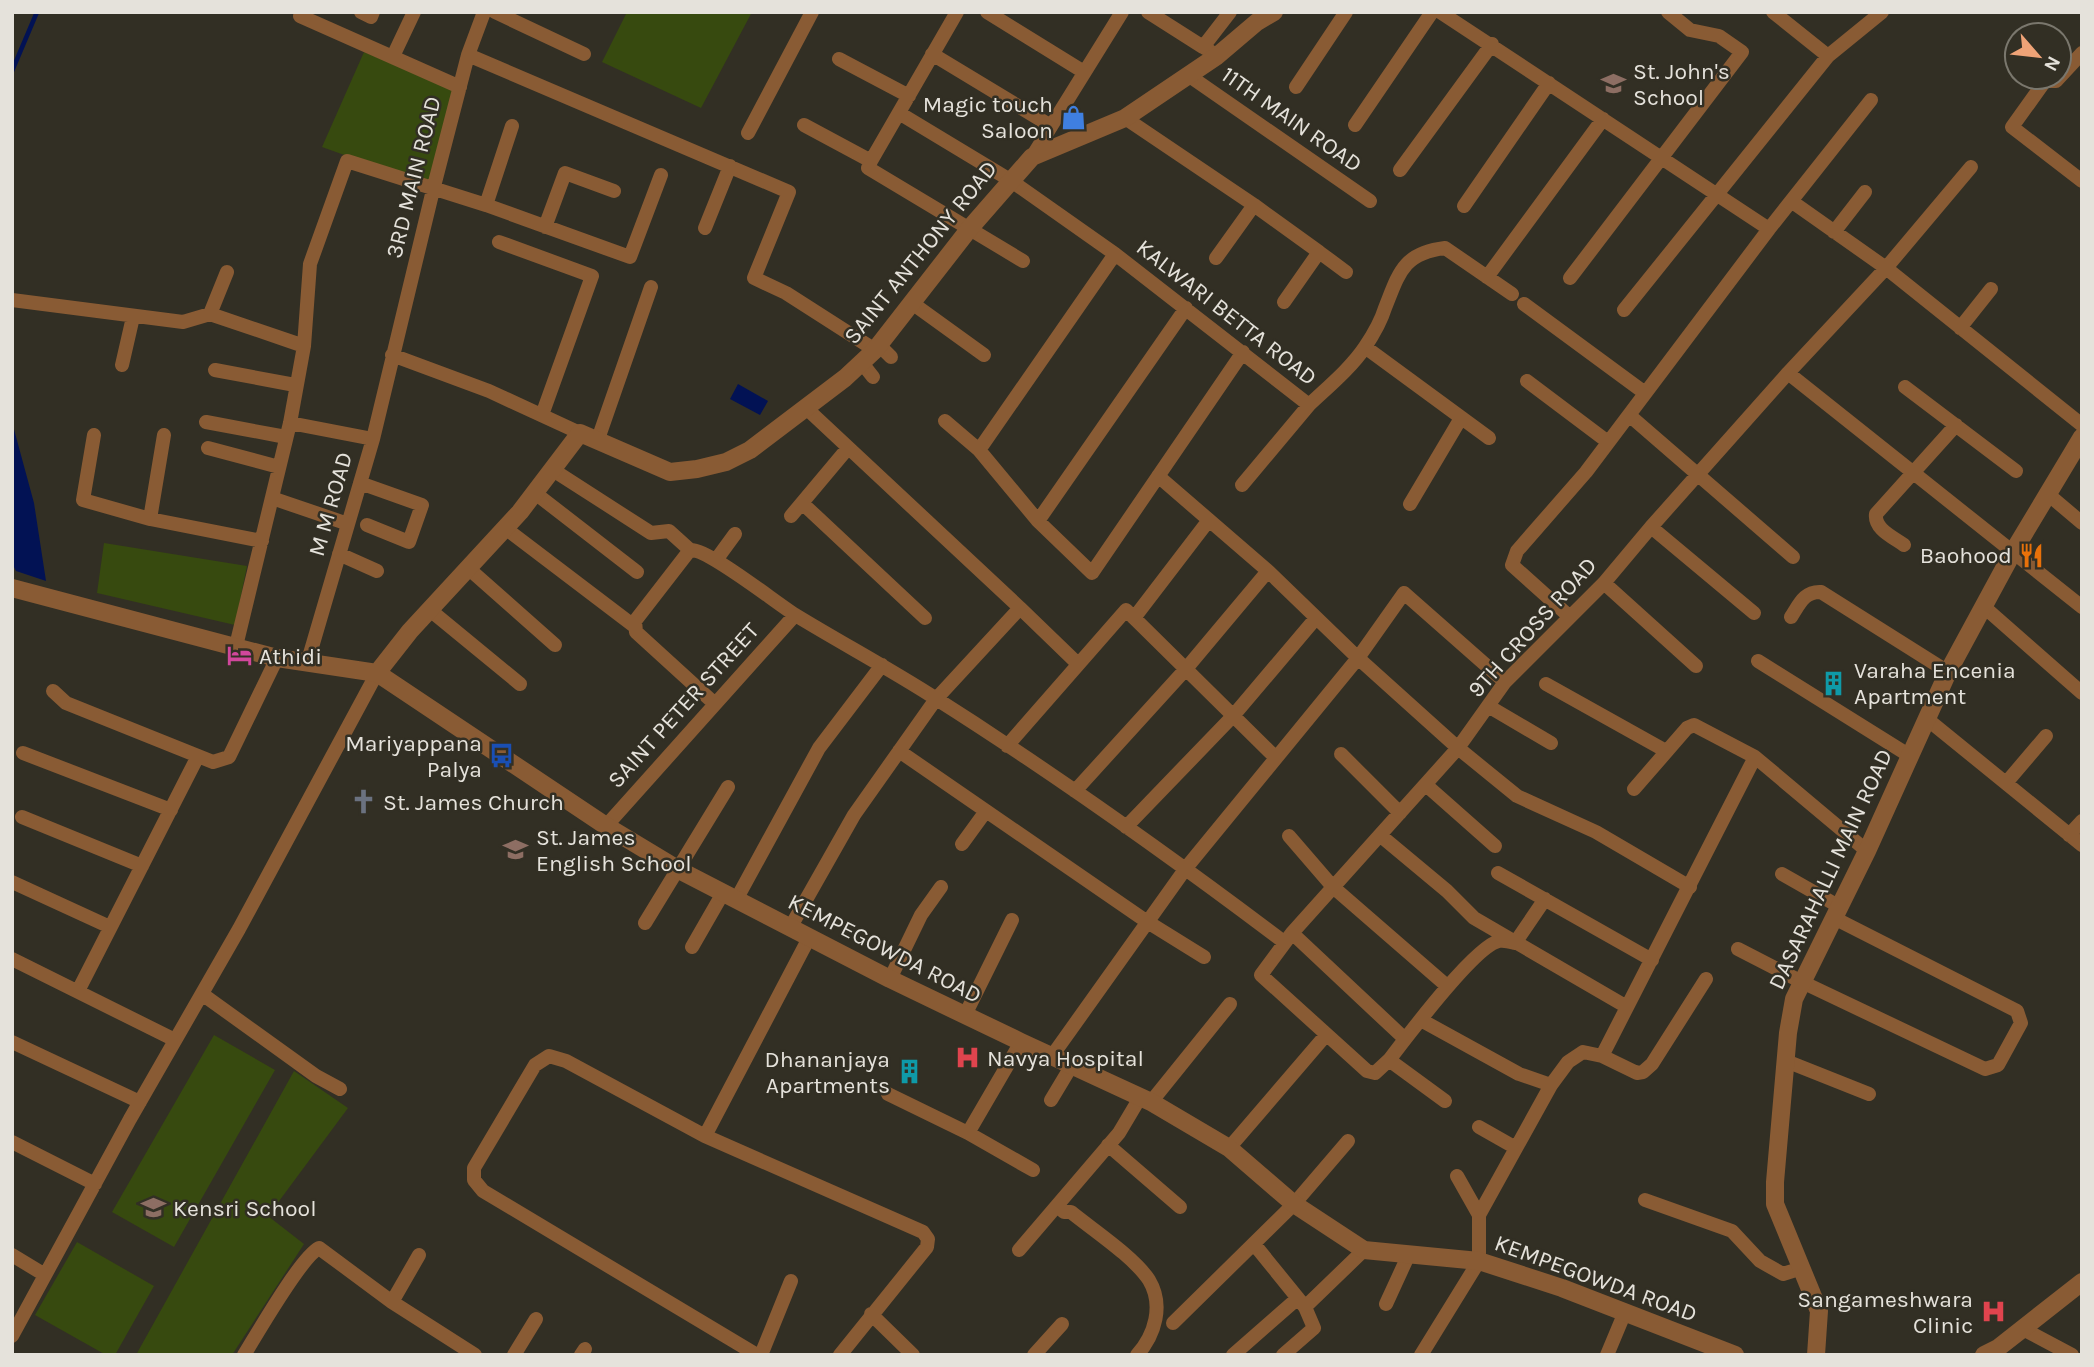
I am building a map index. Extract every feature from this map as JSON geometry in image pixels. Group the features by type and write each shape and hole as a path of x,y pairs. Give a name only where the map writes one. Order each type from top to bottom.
{"street":[{"path":"361,12 371,17 373,12"},
{"path":"396,50 414,12"},
{"name":"3RD MAIN ROAD","path":"392,355 468,55 484,12"},
{"path":"495,12 584,54"},
{"path":"748,133 813,12"},
{"path":"957,12 868,168 1023,261"},
{"path":"987,12 1084,72"},
{"path":"1032,158 1122,12"},
{"path":"1148,12 1210,52"},
{"name":"11TH MAIN ROAD","path":"1210,52 1230,12"},
{"name":"SAINT ANTHONY ROAD","path":"392,355 489,391 597,442 670,472 726,462 750,450 806,408 867,370 912,303 970,228 1032,158 1125,118 1188,75 1210,52 1274,12"},
{"path":"1296,87 1346,12"},
{"path":"1355,125 1432,12"},
{"path":"1440,12 1769,229"},
{"path":"1570,278 1742,52 1719,36 1690,30 1668,12"},
{"path":"1773,12 1828,56"},
{"path":"1624,310 1828,56 1879,13"},
{"path":"300,16 460,87"},
{"path":"1400,170 1492,44"},
{"path":"2079,175 2012,127 2045,81 2056,81 2082,53"},
{"path":"932,54 1051,126"},
{"path":"468,55 789,192 754,278 786,293 882,351"},
{"path":"839,59 909,96"},
{"name":"11TH MAIN ROAD","path":"1188,75 1370,201"},
{"path":"1464,206 1549,83"},
{"path":"1570,617 1511,565 1517,551 1586,472 1769,229 1871,100"},
{"name":"KALWARI BETTA ROAD","path":"899,113 1010,180 1115,254 1308,405 1334,382 1365,347 1385,310 1403,267 1420,253 1445,248 1511,293"},
{"path":"1125,118 1254,205 1346,272"},
{"path":"1487,277 1603,119"},
{"path":"804,125 872,161"},
{"path":"486,205 512,126"},
{"path":"236,646 288,430 303,346 310,264 347,162 486,205 630,257 661,175"},
{"path":"705,228 730,166"},
{"name":"9TH CROSS ROAD","path":"1326,1035 1261,975 1288,937 1458,748 1505,682 1604,583 1788,373 1886,268 1971,167"},
{"path":"545,227 565,173 614,191"},
{"path":"1834,232 1865,192"},
{"path":"1791,201 1886,268 2082,425"},
{"path":"1216,258 1254,205"},
{"path":"499,242 592,276 542,415"},
{"path":"1284,302 1319,252"},
{"path":"979,450 1115,254"},
{"path":"210,314 227,272"},
{"path":"597,442 651,287"},
{"path":"1960,327 1992,289"},
{"path":"12,300 183,323 210,314 303,346"},
{"path":"912,303 984,355"},
{"path":"1524,304 1645,393"},
{"path":"1038,521 1186,308"},
{"path":"122,365 133,317"},
{"path":"1365,347 1489,438"},
{"path":"945,421 979,450 1038,521 1092,573 1243,352"},
{"name":"M M ROAD","path":"307,664 373,439 392,355"},
{"path":"215,370 295,385"},
{"path":"1788,373 2082,607"},
{"path":"1527,381 1608,442"},
{"path":"1905,387 2016,471"},
{"path":"1242,485 1308,405"},
{"path":"806,408 1078,664"},
{"path":"1629,415 1793,557"},
{"path":"1410,504 1461,418"},
{"path":"206,422 373,439"},
{"path":"1905,545 1878,526 1875,521 1876,514 1956,425"},
{"path":"12,1336 377,673 535,493 580,433"},
{"path":"94,435 83,500 86,502 150,519 262,541"},
{"path":"150,519 164,435"},
{"name":"DASARAHALLI MAIN ROAD","path":"1816,1355 1819,1311 1775,1204 1786,1060 1794,999 1867,851 1948,672 2013,552 2082,437"},
{"path":"208,448 279,467"},
{"path":"791,516 848,448"},
{"path":"553,470 652,533 669,531 690,550 699,551 716,560 795,615 882,665 1075,791 1288,937 1405,1039"},
{"path":"1158,476 1268,571 1358,658 1458,748 1517,796 1596,832 1690,887"},
{"path":"360,483 422,505 409,542 368,525"},
{"path":"535,493 637,572"},
{"path":"2049,495 2082,523"},
{"path":"272,498 348,524"},
{"path":"802,503 925,618"},
{"path":"1134,618 1209,520"},
{"path":"1651,527 1754,613"},
{"path":"505,528 634,626"},
{"path":"716,560 735,534"},
{"path":"690,550 635,621 634,626 635,632 715,705"},
{"path":"339,554 377,571"},
{"path":"468,568 555,645"},
{"path":"1075,791 1185,670 1268,571"},
{"path":"1604,583 1696,666"},
{"name":"KEMPEGOWDA ROAD","path":"16,590 277,658 377,673 606,826 679,870 890,979 1146,1099 1229,1148 1294,1204 1363,1250 1479,1261 1562,1288 1734,1355"},
{"path":"1791,617 1805,596 1812,592 1821,592 1948,672"},
{"path":"1052,1056 1186,868 1358,658 1404,593 1505,682"},
{"path":"1983,606 2082,693"},
{"path":"790,928 854,815 936,699 1020,608"},
{"path":"430,610 520,684"},
{"path":"1007,746 1126,610 1275,757"},
{"name":"SAINT PETER STREET","path":"606,826 795,615"},
{"path":"1126,827 1233,716 1316,618"},
{"path":"52,691 66,703 213,762 229,757 277,658"},
{"path":"1758,661 1910,756"},
{"path":"692,947 730,896 819,748 882,665"},
{"path":"1546,684 1666,751"},
{"path":"1488,706 1551,743"},
{"path":"1927,719 2082,845"},
{"path":"1634,789 1687,728 1694,724 1755,757 1867,851"},
{"path":"2006,783 2046,736"},
{"path":"899,751 1146,921 1205,957"},
{"path":"23,753 171,810"},
{"path":"1341,754 1400,813"},
{"path":"78,991 198,756"},
{"path":"1602,1056 1755,757"},
{"path":"1426,785 1495,846"},
{"path":"645,923 728,787"},
{"path":"962,844 986,811"},
{"path":"22,817 142,866"},
{"path":"2069,835 2082,821"},
{"path":"1289,836 1334,887 1447,986"},
{"path":"1381,836 1447,891 1474,918 1627,1007"},
{"path":"1498,873 1652,960"},
{"path":"1738,948 1802,982 1986,1069 1997,1065 2021,1023 2017,1011 1837,913 1782,874"},
{"path":"12,882 110,927"},
{"path":"890,979 921,915 941,887"},
{"path":"1516,943 1545,899"},
{"path":"965,1015 1012,920"},
{"path":"705,1136 809,938"},
{"path":"1229,1148 1326,1035 1371,1073 1375,1073 1389,1060 1447,986 1489,947 1499,941 1516,943"},
{"path":"12,959 175,1040"},
{"path":"1421,1355 1479,1261 1479,1214 1552,1085 1568,1062 1583,1052 1602,1056 1637,1073 1643,1072 1652,1064 1706,979"},
{"path":"202,994 316,1076 340,1089"},
{"path":"1019,1250 1230,1004"},
{"path":"1421,1020 1519,1074 1552,1085"},
{"path":"12,1042 140,1102"},
{"path":"968,1133 1021,1042"},
{"path":"790,1280 759,1355 483,1191 474,1180 474,1168 535,1065 549,1056 566,1061 705,1136 923,1232 928,1239 927,1247 840,1355"},
{"path":"1389,1060 1445,1101"},
{"path":"1786,1060 1869,1094"},
{"path":"1051,1100 1072,1065"},
{"path":"888,1094 968,1133 1033,1170"},
{"path":"1479,1128 1516,1148"},
{"path":"1173,1323 1294,1204 1348,1141"},
{"path":"12,1142 94,1184"},
{"path":"1108,1145 1180,1207"},
{"path":"1457,1176 1479,1214"},
{"path":"1645,1200 1732,1231 1760,1261 1783,1273 1802,1268"},
{"path":"1057,1206 1064,1212 1071,1212 1125,1256 1149,1280 1156,1299 1156,1319 1149,1342 1138,1355"},
{"path":"1254,1244 1302,1302 1314,1328 1283,1355"},
{"path":"244,1355 299,1269 318,1248 393,1302 475,1355"},
{"path":"1233,1355 1302,1302 1363,1250"},
{"path":"1387,1304 1409,1254"},
{"path":"12,1255 45,1275"},
{"path":"393,1302 419,1255"},
{"path":"1984,1355 1998,1349 2082,1282"},
{"path":"1607,1355 1625,1312"},
{"path":"871,1314 913,1355"},
{"path":"514,1355 536,1319"},
{"path":"1034,1355 1062,1324"},
{"path":"2023,1329 2072,1355"}],"green space":[{"path":"627,12 752,12 701,108 602,62"},
{"path":"364,52 455,89 428,185 322,147"},
{"path":"104,543 247,566 235,625 97,593"},
{"path":"214,1035 275,1070 174,1247 112,1212"},
{"path":"294,1071 348,1108 268,1216 304,1244 232,1355 136,1355"},
{"path":"77,1242 154,1286 115,1355 106,1355 35,1315"}],"shaded area":[{"path":"738,384 768,401 760,415 730,399"},
{"path":"12,422 34,503 46,581 16,571 12,563"}],"waterway":[{"path":"12,71 37,12"}],"place":[{"name":"St. John's School","path":"1613,84"},
{"name":"Magic touch Saloon","path":"1073,117"},
{"name":"Baohood","path":"2032,555"},
{"name":"Athidi","path":"239,656"},
{"name":"Varaha Encenia Apartment","path":"1834,683"},
{"name":"Mariyappana Palya","path":"502,756"},
{"name":"St. James Church","path":"363,802"},
{"name":"St. James English School","path":"516,850"},
{"name":"Navya Hospital","path":"967,1058"},
{"name":"Dhananjaya Apartments","path":"910,1072"},
{"name":"Kensri School","path":"153,1208"},
{"name":"Sangameshwara Clinic","path":"1993,1312"}]}
